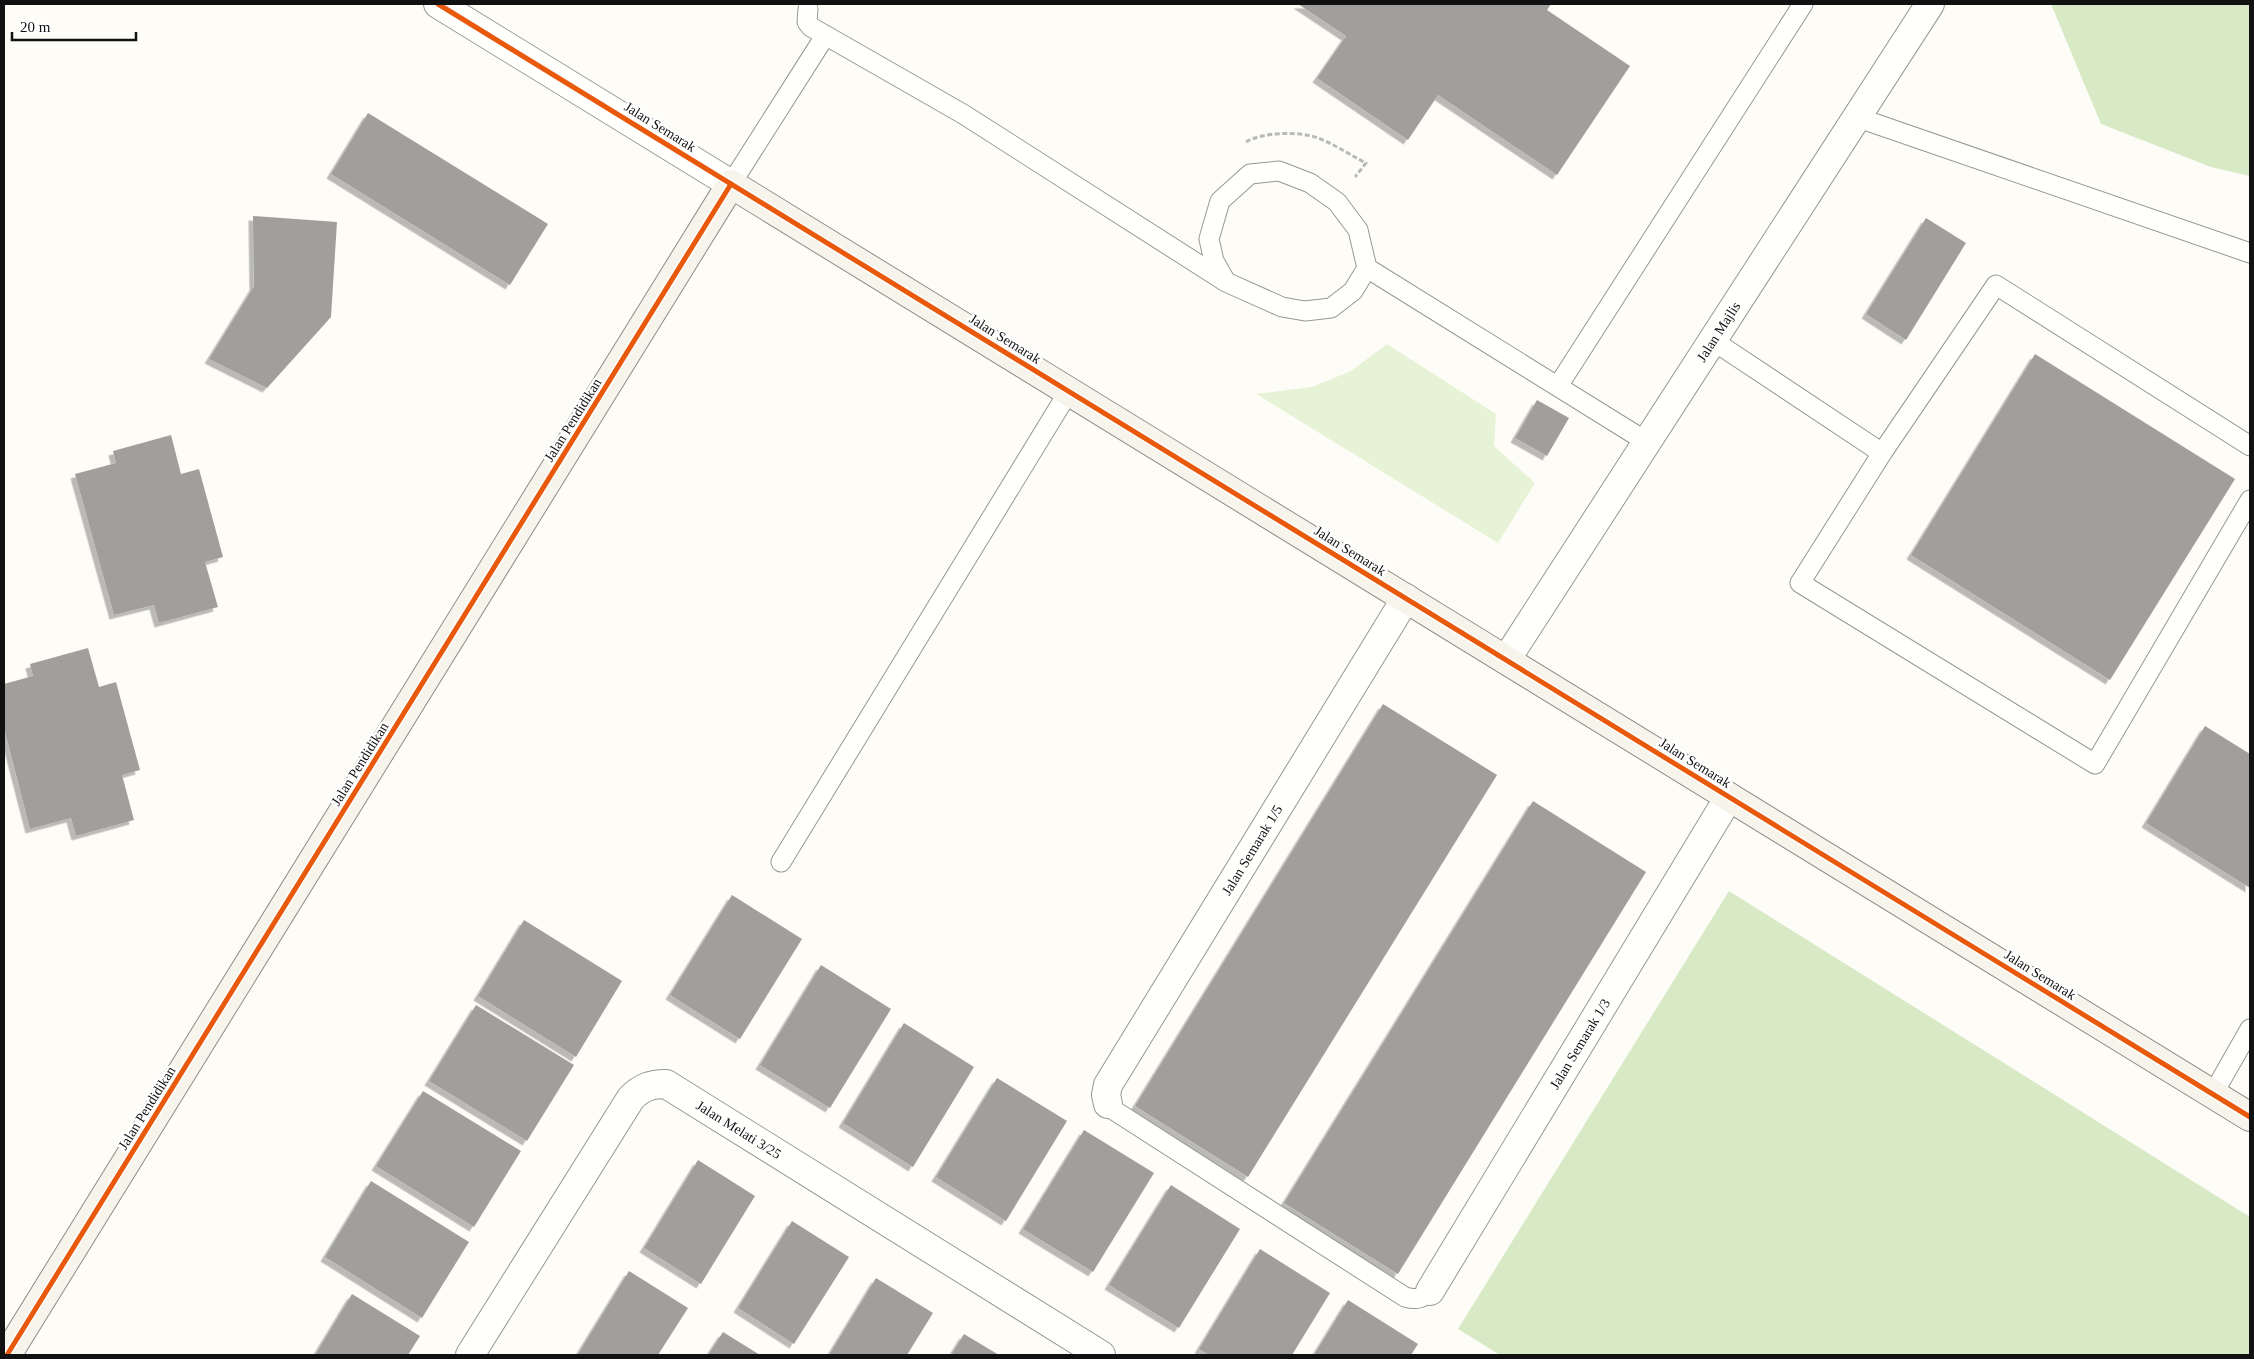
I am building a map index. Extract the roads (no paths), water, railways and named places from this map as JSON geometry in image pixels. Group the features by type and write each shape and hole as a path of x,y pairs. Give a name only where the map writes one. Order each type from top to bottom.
{"street":[{"name":"Jalan Semarak","path":"438,4 2250,1117"},
{"name":"Jalan Majlis","path":"1506,660 1930,4"},
{"name":"Jalan Pendidikan","path":"7,1355 731,184"},
{"name":"Jalan Semarak 1/5","path":"1108,1104 1106,1095 1108,1086 1406,598"},
{"name":"Jalan Semarak 1/3","path":"1430,1291 1730,797"},
{"name":"Jalan Melati 3/25","path":"470,1355 631,1098 641,1088 653,1084 666,1084 1101,1355"}],"lane":[{"path":"1558,386 1803,4"},
{"path":"808,8 807,22 825,36 963,114 1226,282 1282,307 1305,311 1331,308 1353,291 1367,268 1358,230 1337,202 1310,183 1279,171 1250,174 1220,201 1209,239 1214,261 1226,282"},
{"path":"731,184 825,36"},
{"path":"1856,117 2250,253"},
{"path":"1367,268 1647,442"},
{"path":"2250,446 1996,285 1882,453 1800,583 2095,764 2250,500"},
{"path":"1712,340 1882,453"},
{"path":"781,862 1068,391"},
{"path":"2213,1094 2250,1029"},
{"path":"1108,1104 1123,1116 1405,1298 1414,1300 1423,1298 1430,1291"}]}
